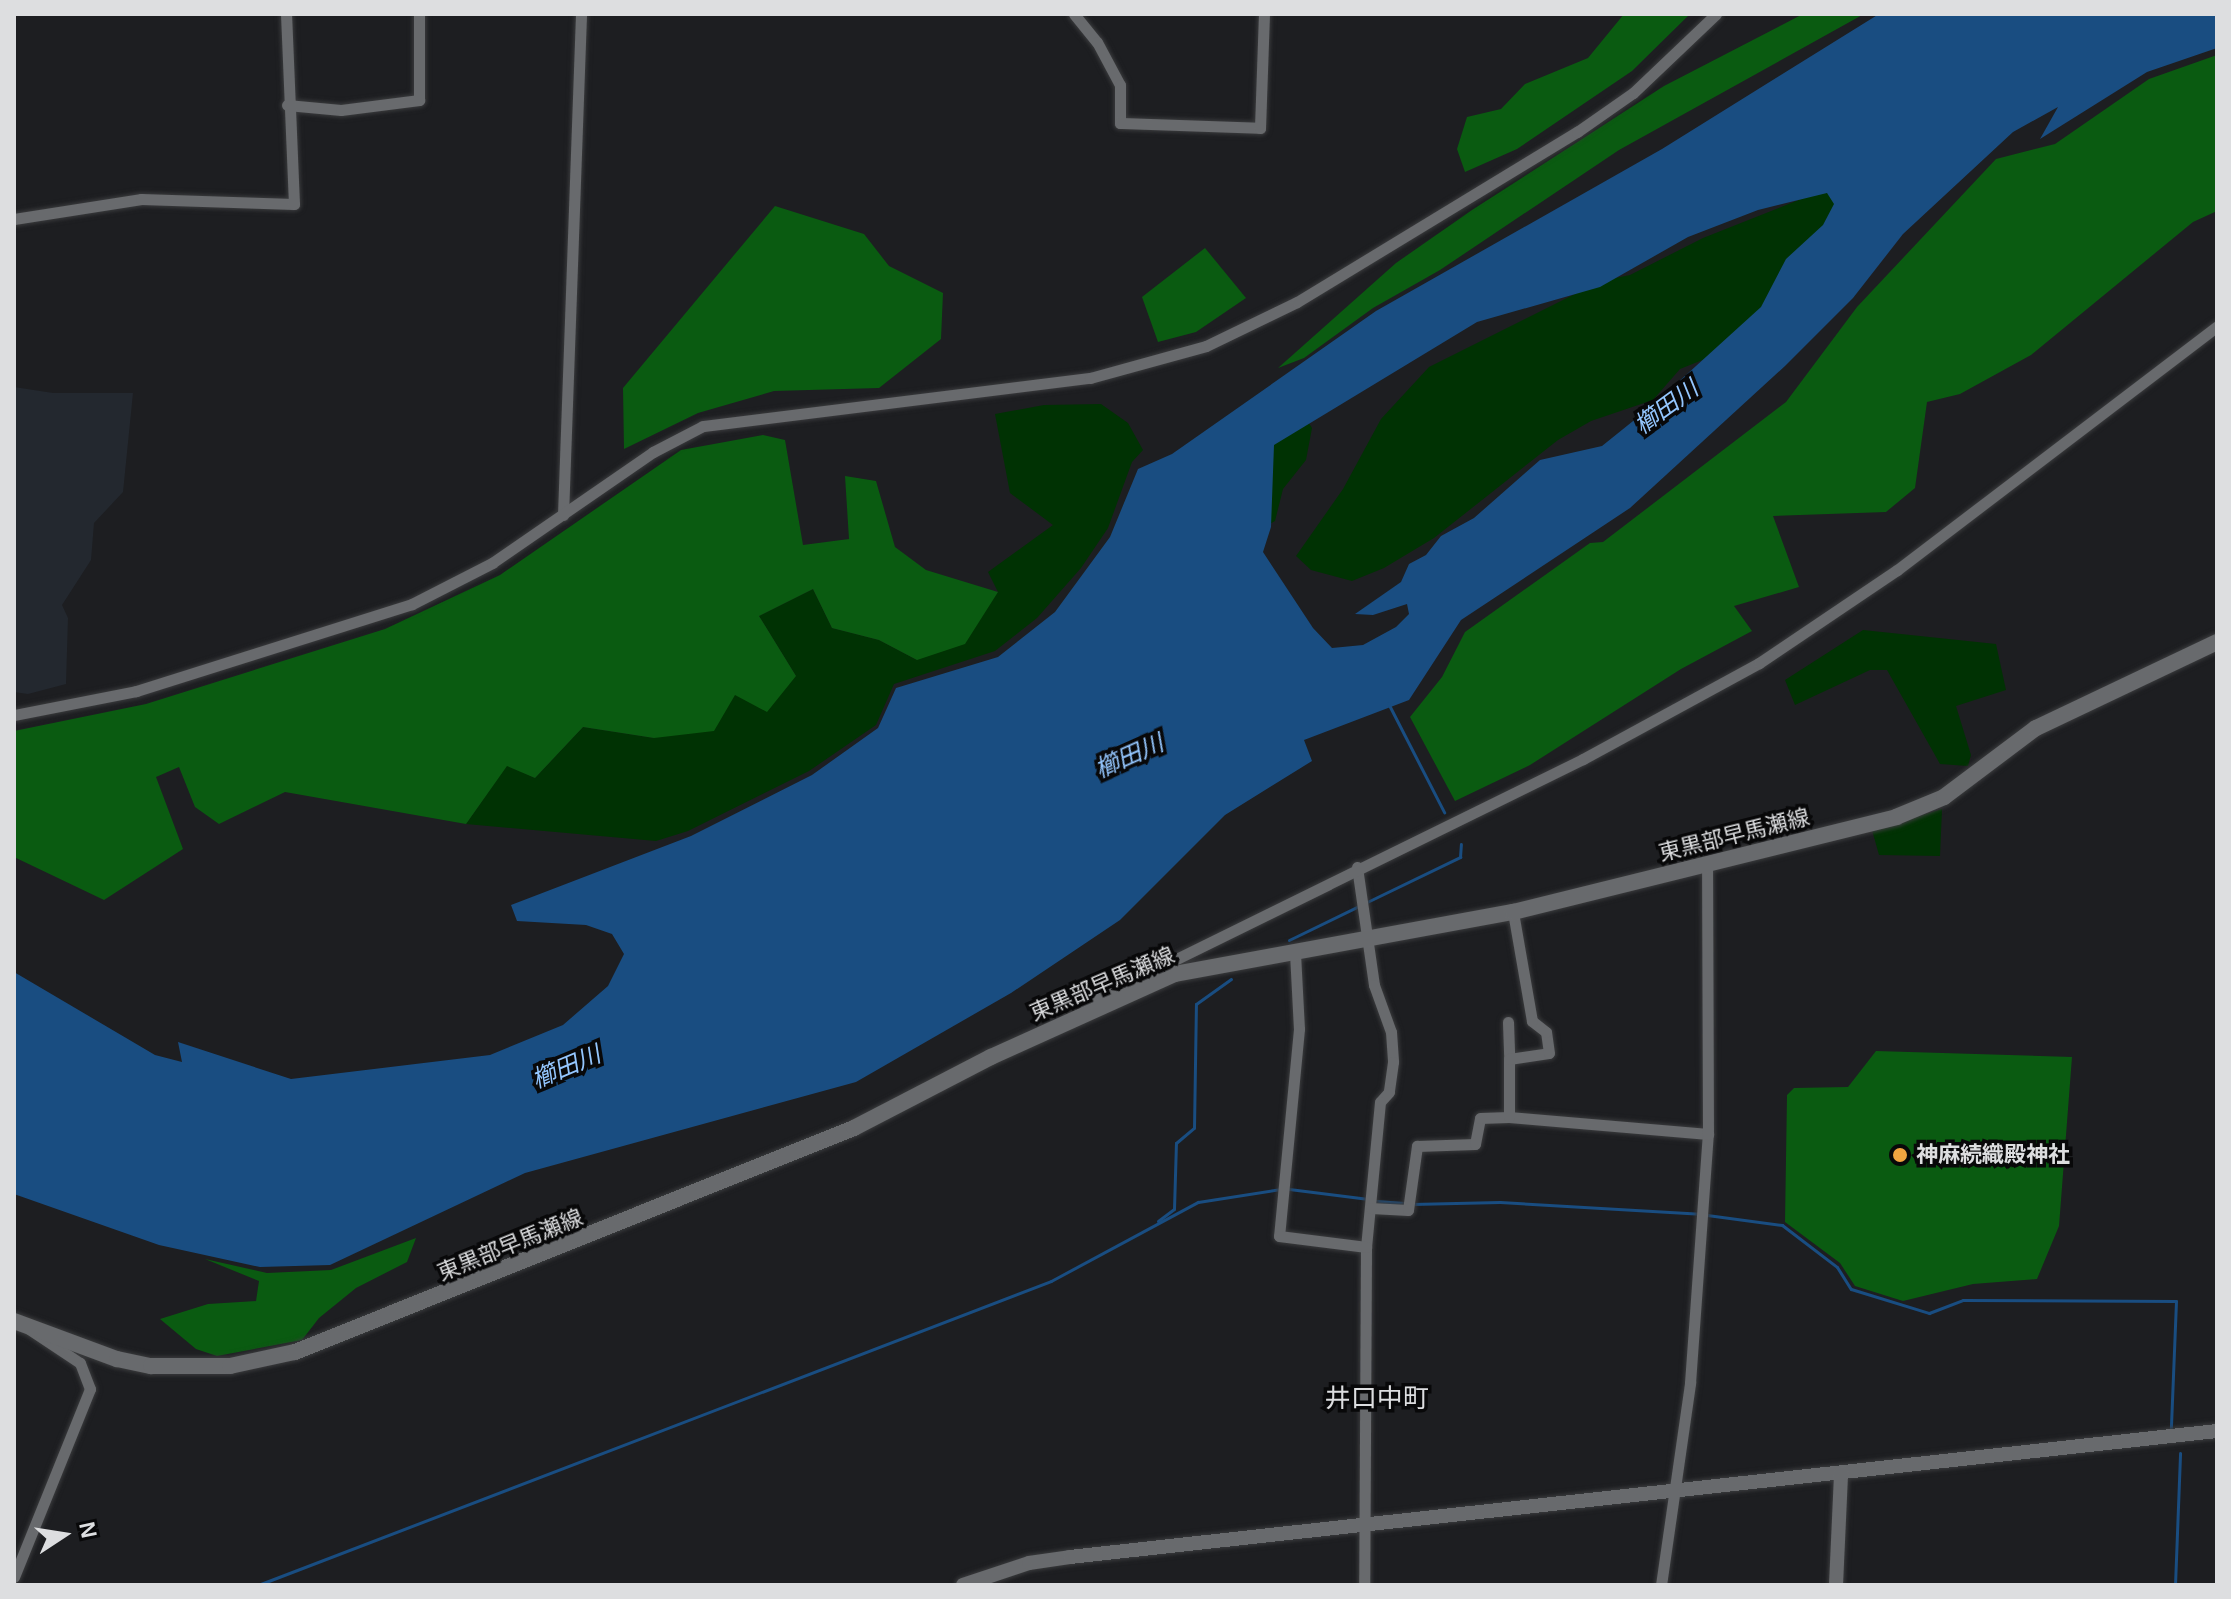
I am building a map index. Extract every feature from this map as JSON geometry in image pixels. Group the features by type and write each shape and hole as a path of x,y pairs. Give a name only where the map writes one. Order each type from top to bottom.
{"main road":[{"name":"東黒部早馬瀬線","path":"20,1323 151,1366 230,1366 295,1352 854,1128 1084,1013 1175,974 1295,953 1367,932 1513,912 1923,807 2036,728 2217,642"}],"street":[{"path":"14,219 141,199 294,204 287,105 286,14"},
{"path":"287,105 341,110 419,100 419,14"},
{"path":"563,515 581,14"},
{"path":"1074,14 1106,57 1120,85 1120,123 1260,128 1264,14"},
{"path":"14,715 136,691 369,620 459,581 563,515 653,452 703,426 1090,378 1206,346 1297,302 1577,132 1642,86 1716,14"},
{"path":"1084,1013 1087,1003 1357,867 1583,759 1759,663 1897,570 2217,326"},
{"path":"1661,1585 1690,1383 1708,1134 1707,864"},
{"path":"1357,867 1393,1062 1389,1092 1380,1102 1366,1247 1364,1585"},
{"path":"1509,1059 1549,1053 1546,1032 1532,1021 1513,912"},
{"path":"1295,953 1299,1029 1280,1239 1366,1247"},
{"path":"1508,1022 1509,1117"},
{"path":"1371,1202 1409,1202 1417,1146 1472,1146 1480,1118 1509,1117 1708,1134"},
{"path":"14,1577 90,1389 80,1363 20,1323"},
{"path":"963,1585 1029,1563 2217,1431"},
{"path":"1836,1585 1841,1473"}],"shaded area":[{"path":"14,387 53,393 133,393 123,492 94,523 91,560 62,605 68,618 66,684 28,694 14,692"}],"green space":[{"path":"1624,14 1690,14 1632,71 1517,149 1465,172 1457,149 1467,117 1501,109 1525,84 1588,58"},
{"path":"1803,14 1864,14 1619,150 1440,270 1373,308 1304,358 1278,368 1396,263 1472,210 1664,86"},
{"path":"2217,55 2217,211 2193,222 2031,355 1960,394 1927,402 1915,488 1886,512 1773,516 1799,587 1734,606 1752,631 1681,669 1530,765 1455,801 1410,717 1442,677 1465,632 1590,543 1603,542 1786,402 1857,307 1996,159 2055,144 2149,79"},
{"path":"1839,184 1845,231 1715,355 1680,369 1653,400 1591,421 1558,440 1434,538 1384,568 1352,581 1311,570 1296,556 1343,489 1381,419 1429,367 1601,281 1630,275 1703,238"},
{"path":"775,206 864,234 889,266 943,293 941,339 879,388 774,391 698,413 624,449 623,388"},
{"path":"1205,248 1246,298 1196,332 1158,342 1142,297"},
{"path":"1101,404 1128,423 1143,450 1132,462 1108,528 1081,568 1037,618 995,651 894,684 876,725 809,771 688,831 656,841 466,824 507,765 535,778 583,727 654,738 734,695 796,676 759,616 813,589 832,628 879,640 917,660 998,592 988,572 1053,525 1010,493 995,414 1044,405"},
{"path":"1307,420 1312,428 1306,460 1283,489 1275,521 1253,533 1244,455"},
{"path":"763,435 785,440 803,545 849,539 845,476 876,481 895,547 926,570 998,592 965,644 917,660 879,640 832,628 813,589 759,616 796,676 767,712 735,695 714,731 654,738 583,727 535,778 507,766 466,824 285,792 219,824 195,807 179,767 156,777 183,849 104,900 14,857 14,731 146,704 385,629 500,575 681,450"},
{"path":"1863,630 1996,644 2006,690 1956,706 1971,755 1968,766 1940,764 1887,670 1870,670 1795,705 1785,680"},
{"path":"1942,809 1940,856 1879,855 1872,830"},
{"path":"1876,1051 2072,1057 2059,1226 2037,1279 1973,1284 1903,1301 1855,1286 1840,1263 1785,1222 1787,1095 1794,1088 1848,1087"},
{"path":"416,1238 407,1262 356,1288 319,1318 302,1340 217,1356 196,1349 160,1319 208,1304 256,1301 259,1281 205,1259 267,1273 331,1270"}],"water":[{"name":"櫛田川","path":"1879,14 2217,14 2217,48 2147,72 2040,139 2058,107 2013,132 1903,234 1853,298 1785,366 1630,508 1461,620 1409,700 1304,740 1312,761 1225,815 1120,920 1011,993 856,1082 525,1173 330,1265 260,1267 159,1245 14,1194 14,972 155,1055 182,1062 178,1042 291,1079 490,1055 563,1025 608,986 624,954 612,934 586,925 517,921 511,905 691,836 812,775 878,728 896,688 998,657 1055,612 1110,537 1138,469 1172,454 1376,311 1662,149","holes":["1827,193 1834,204 1823,225 1786,259 1761,307 1653,405 1602,446 1540,460 1474,518 1441,536 1426,555 1409,564 1401,582 1355,614 1373,615 1407,604 1409,614 1396,627 1363,645 1332,648 1313,628 1263,552 1271,527 1274,445 1477,322 1600,287 1688,237 1758,210"]}],"waterway":[{"path":"1388,703 1444,812"},
{"path":"1365,903 1460,857 1461,844"},
{"path":"1289,940 1359,906"},
{"path":"1158,1221 1174,1209 1176,1143 1194,1128 1196,1004 1231,979"},
{"path":"258,1585 1051,1281 1198,1202 1281,1189"},
{"path":"1289,1189 1368,1199"},
{"path":"1376,1201 1404,1203"},
{"path":"1412,1204 1500,1202 1700,1214"},
{"path":"1707,1215 1782,1225 1837,1267 1851,1289 1929,1313 1963,1300 2176,1301 2171,1428"},
{"path":"2175,1585 2180,1453"}],"place":[{"name":"神麻続織殿神社","path":"1900,1155"}],"district":[{"name":"井口中町","path":"1377,1399"}]}
